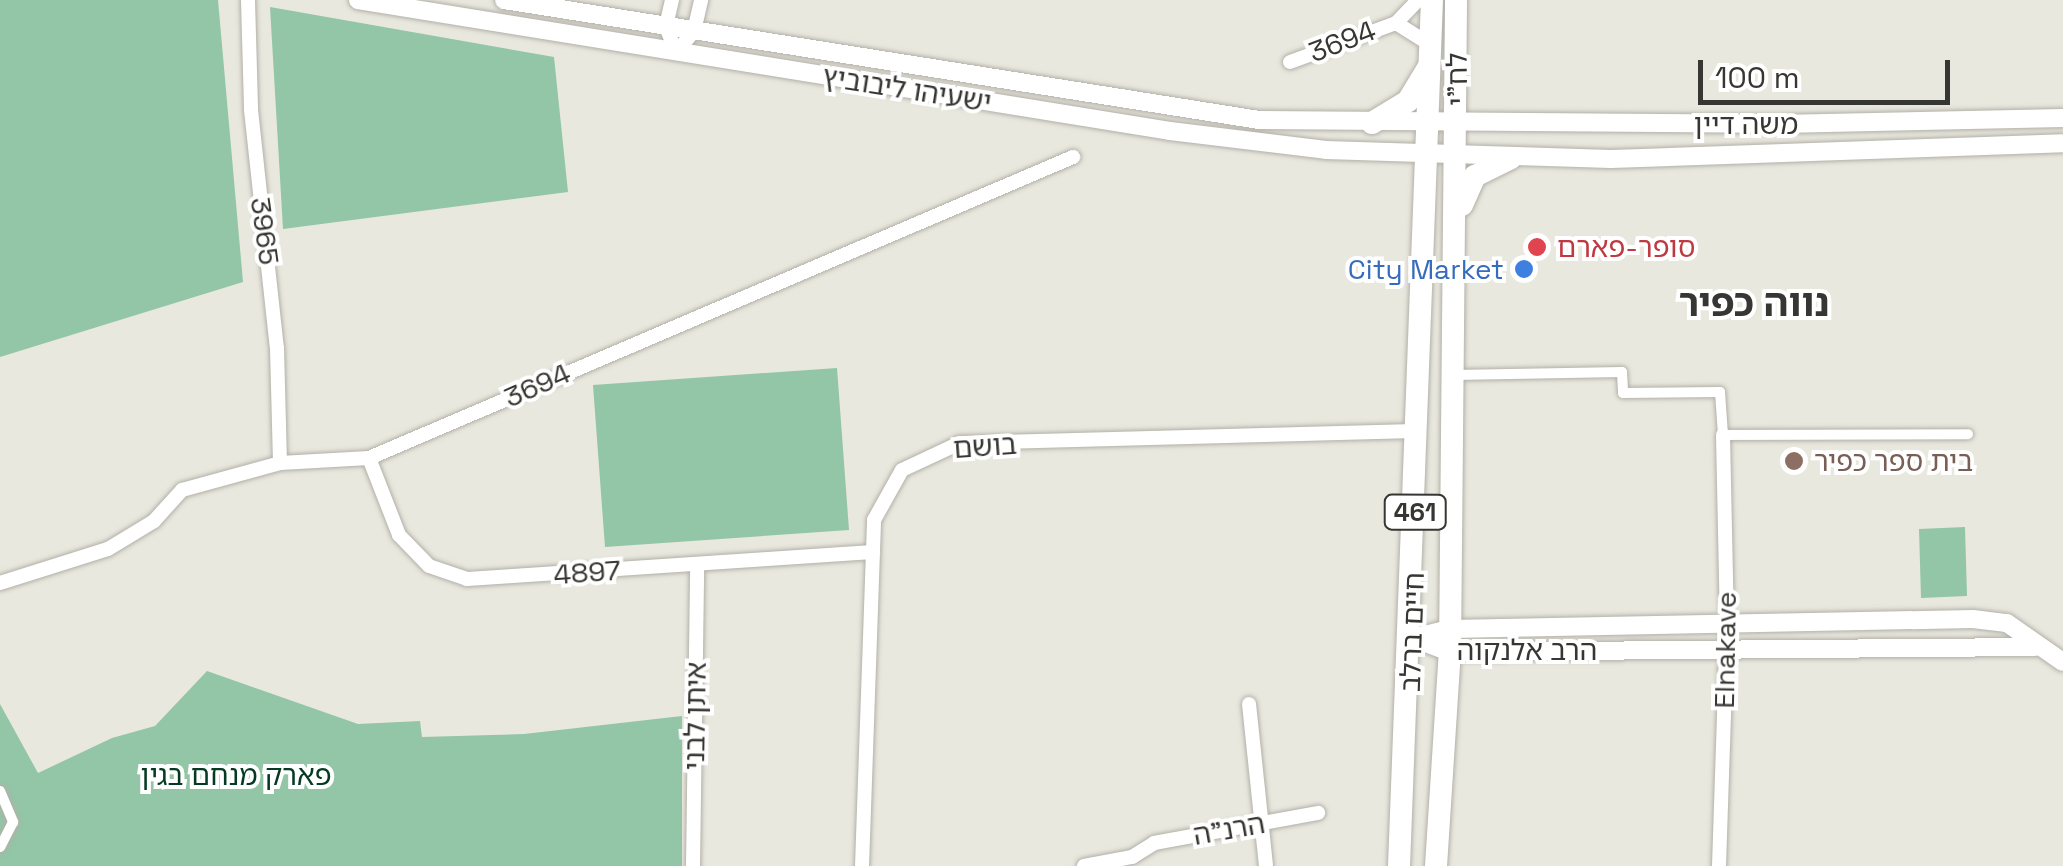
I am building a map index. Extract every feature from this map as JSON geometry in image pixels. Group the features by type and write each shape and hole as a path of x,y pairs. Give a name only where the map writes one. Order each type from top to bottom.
{"main road":[{"name":"לח\"י","path":"1428,157 1432,0"},
{"name":"לח\"י","path":"1456,0 1458,158"},
{"path":"1372,123 1415,94 1431,52"},
{"name":"חיים ברלב","path":"1400,866 1413,638 1428,157"},
{"name":"חיים ברלב","path":"1436,866 1450,641 1458,158"},
{"path":"1455,232 1475,176 1511,158"}],"street":[{"name":"3965","path":"248,0 250,110 278,348 280,463"},
{"name":"ישעיהו ליבוביץ","path":"358,0 1170,132 1458,158"},
{"name":"ישעיהו ליבוביץ","path":"504,0 1160,108 1429,124"},
{"path":"672,0 666,27 676,52 694,31 701,0"},
{"name":"3694","path":"1290,62 1396,23 1418,0"},
{"name":"3694","path":"1396,23 1431,52"},
{"name":"משה דיין","path":"1429,124 2063,118"},
{"name":"משה דיין","path":"1458,158 2063,143"},
{"name":"3694","path":"0,582 108,550 154,522 182,490 280,463 369,458 1073,157"},
{"path":"1454,375 1622,372 1623,393 1720,392 1723,435 1968,434"},
{"name":"בושם","path":"862,866 873,552 879,507 902,470 960,442 1417,431"},
{"name":"Elnakave","path":"1720,866 1728,626 1723,435"},
{"name":"4897","path":"369,458 399,535 428,566 467,579 873,552"},
{"name":"איתן לבני","path":"693,866 697,565"},
{"name":"הרב אלנקוה","path":"1450,641 1972,618 2007,623 2035,647 2063,662"},
{"name":"הרב אלנקוה","path":"1413,638 1726,649 2035,647"},
{"path":"1249,704 1266,866"},
{"path":"0,791 13,822 0,847"},
{"name":"הרנ\"ה","path":"1084,866 1132,857 1154,842 1318,813"}],"green space":[{"path":"0,0 218,0 243,282 0,357"},
{"path":"270,7 554,57 568,192 283,229"},
{"path":"837,368 849,530 605,547 593,385"},
{"path":"1965,527 1967,596 1921,598 1919,529"},
{"name":"פארק מנחם בגין","path":"207,671 358,724 420,721 422,737 524,734 682,716 682,866 0,866 0,704 38,773 112,738 155,726"}],"place":[{"name":"סופר-פארם","path":"1537,247"},
{"name":"City Market","path":"1524,269"},
{"name":"בית ספר כפיר","path":"1794,461"}],"district":[{"name":"נווה כפיר","path":"1754,304"}]}
